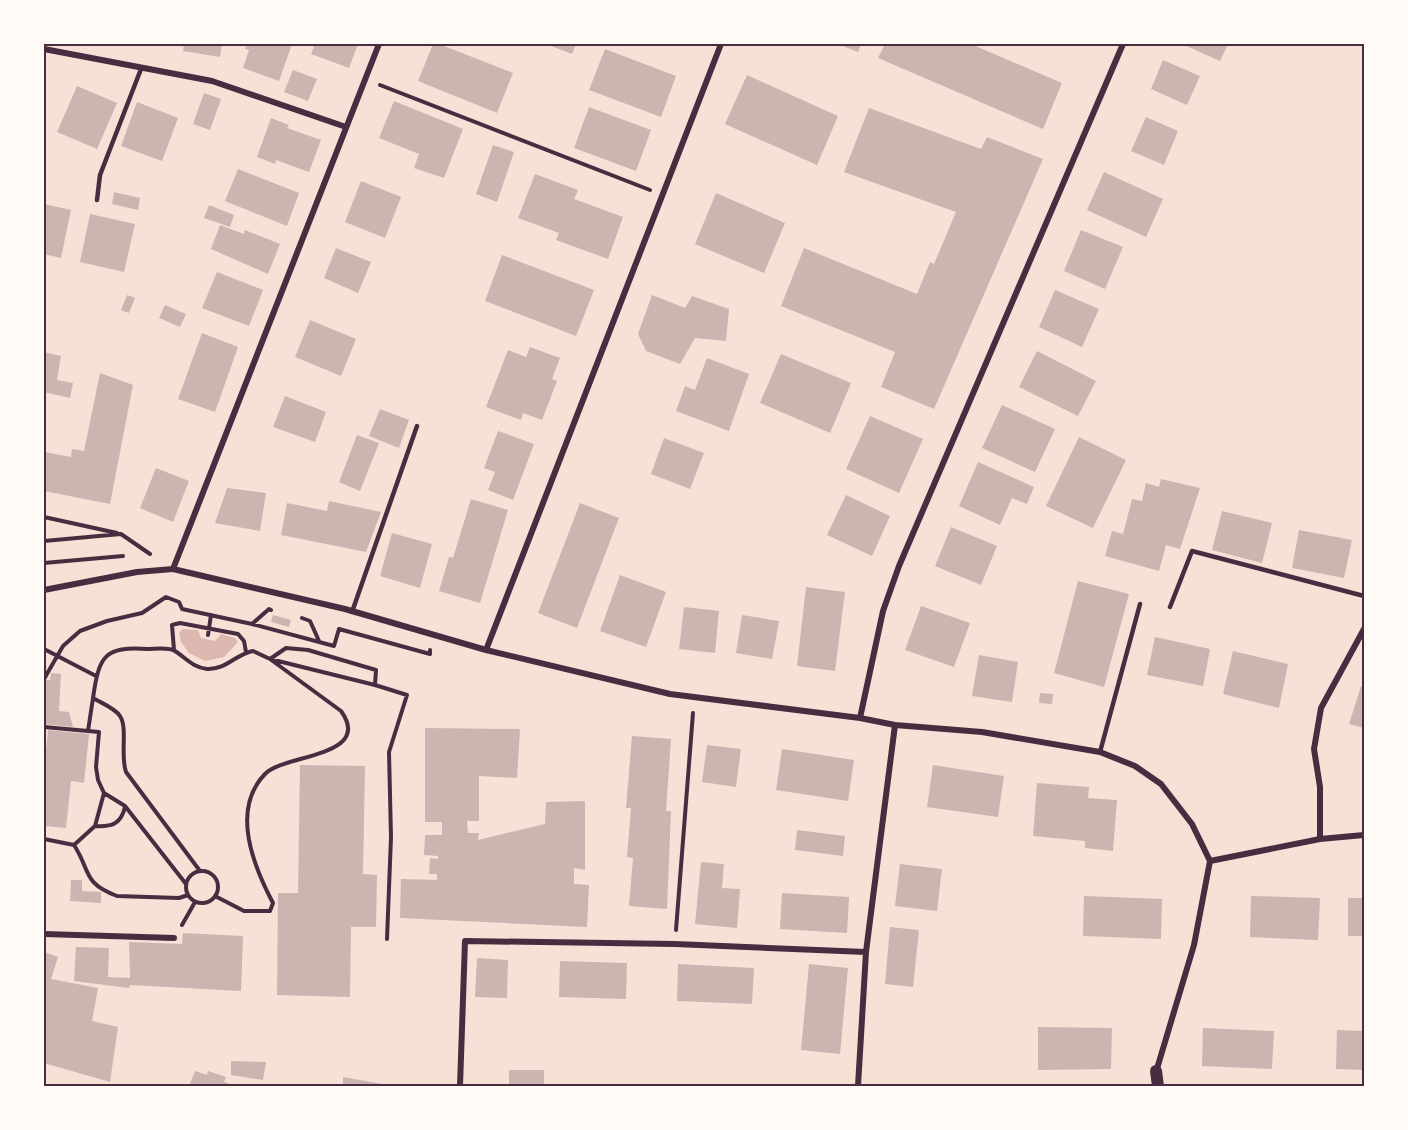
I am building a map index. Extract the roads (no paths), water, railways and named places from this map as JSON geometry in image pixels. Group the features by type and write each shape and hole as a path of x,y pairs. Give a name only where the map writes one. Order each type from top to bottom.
{"main road":[{"path":"1156,1071 1158,1086"}],"street":[{"path":"173,569 379,44"},
{"path":"486,650 721,44"},
{"path":"860,718 883,611 899,566 1123,44"},
{"path":"44,49 212,81 346,127"},
{"path":"44,590 137,572 173,569 352,612 486,650 670,694 860,718 895,725 982,732 1100,752 1135,766 1161,784 1192,824 1210,861 1194,945 1153,1086"},
{"path":"1320,839 1320,787 1314,749 1322,708 1365,629"},
{"path":"858,1086 866,952 895,725"},
{"path":"1210,861 1320,839 1365,835"},
{"path":"44,933 174,938"},
{"path":"460,1086 465,941 675,944 866,952"}],"lane":[{"path":"97,200 100,175 141,69"},
{"path":"352,612 417,426"},
{"path":"1170,607 1192,551 1365,596"},
{"path":"1100,752 1140,604"}]}
